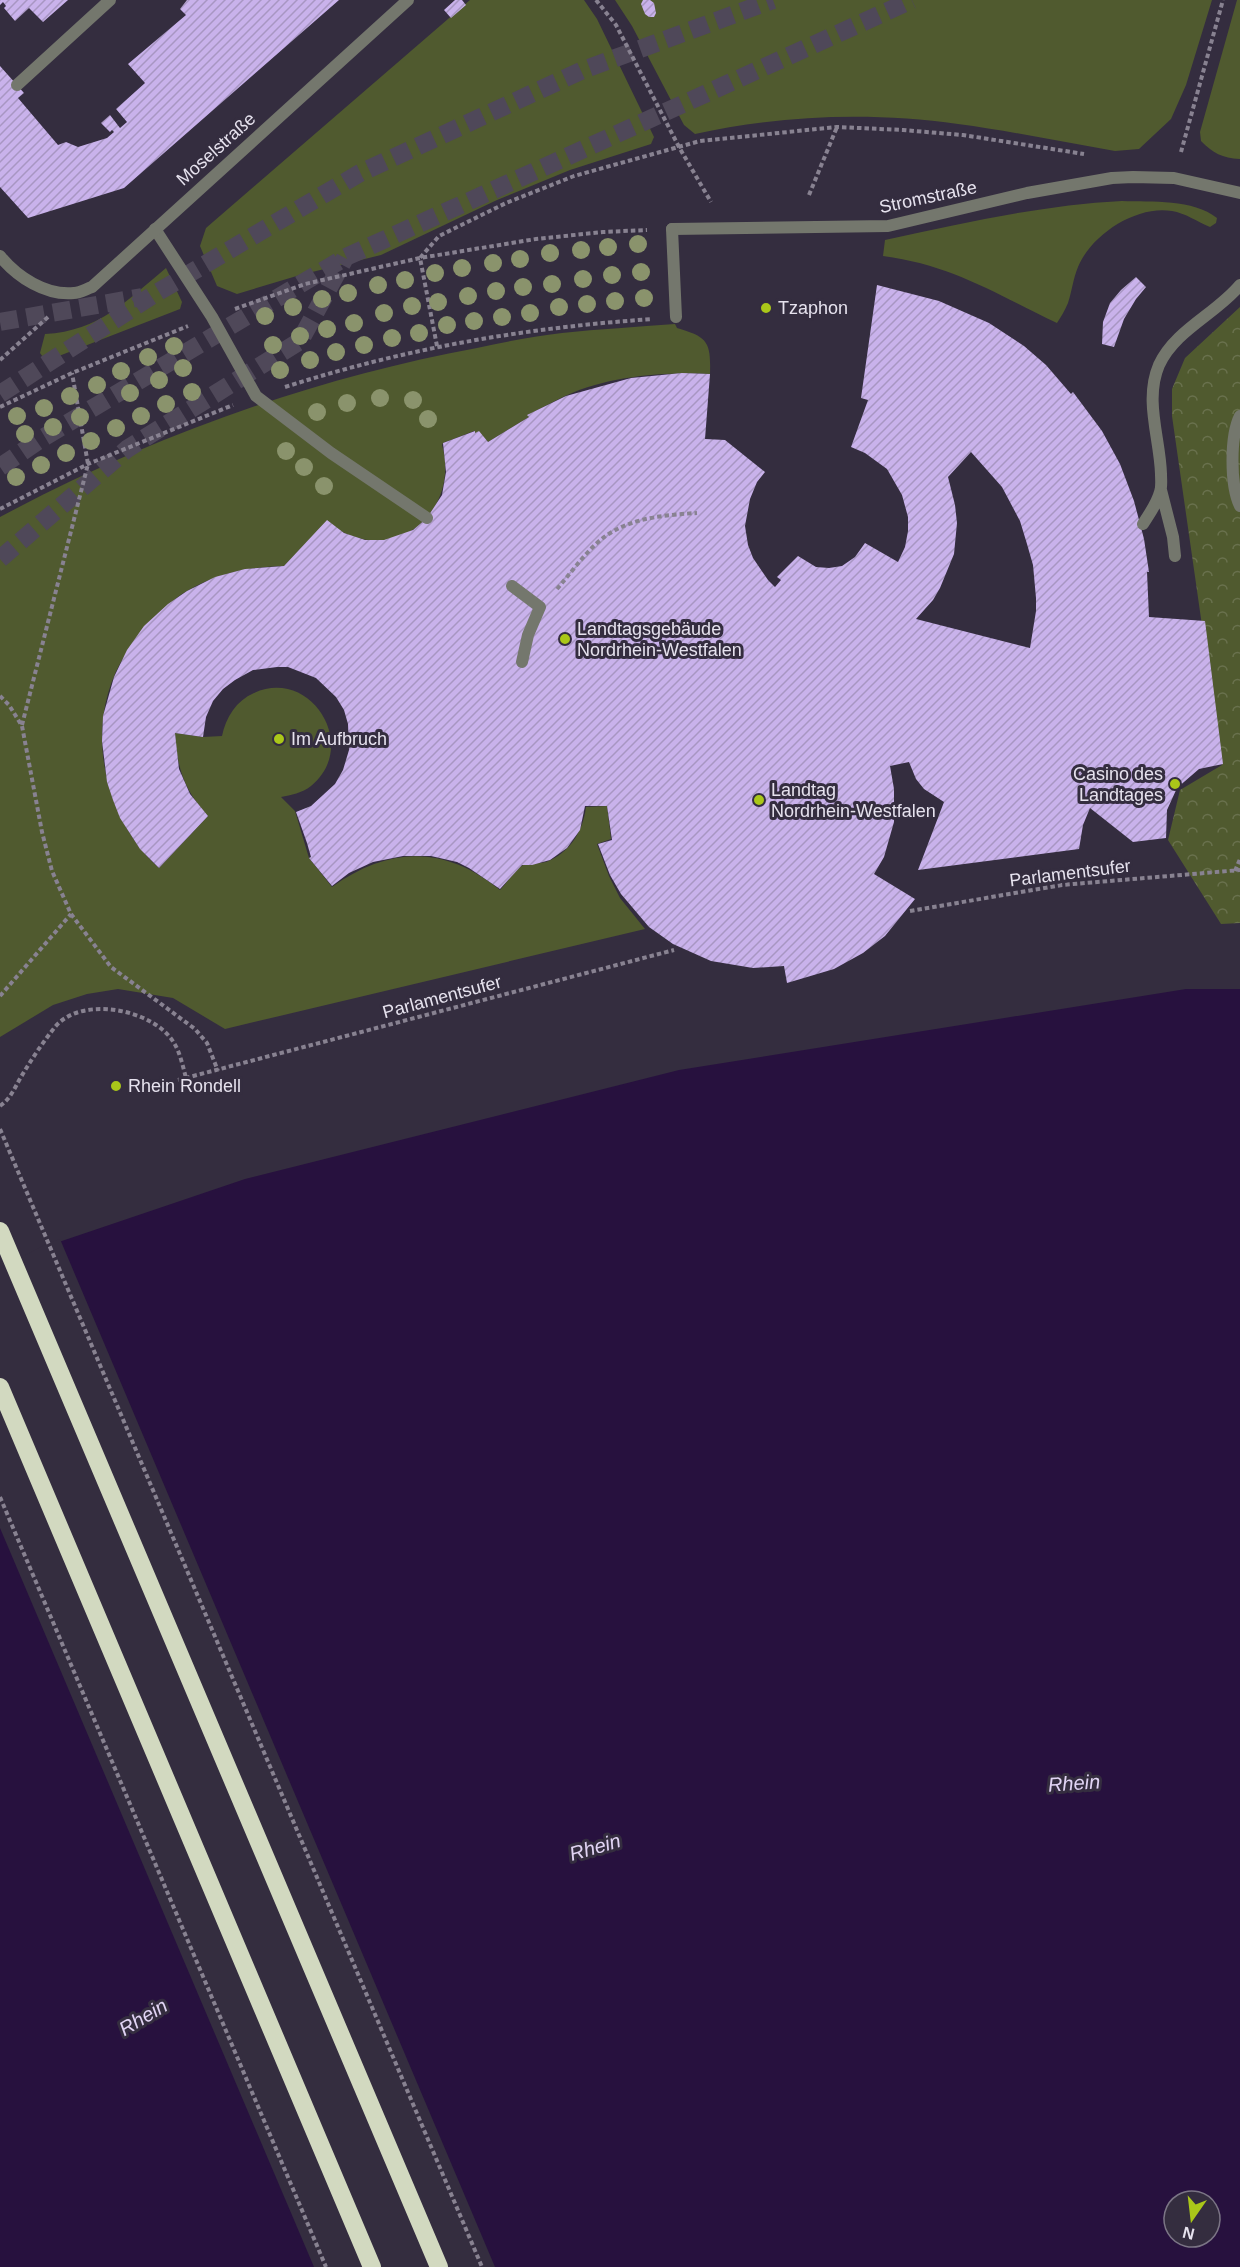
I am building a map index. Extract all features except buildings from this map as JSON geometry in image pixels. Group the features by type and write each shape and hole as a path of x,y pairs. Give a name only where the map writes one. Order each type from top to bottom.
{"highway":[{"path":"0,1231 439,2267"},
{"path":"0,1387 372,2267"}],"street":[{"path":"17,85 110,0"},
{"name":"Moselstraße","path":"76,293 92,287 102,279 408,0"},
{"name":"Stromstraße","path":"672,229 888,226 1027,193 1112,178 1173,178 1240,193"},
{"path":"155,229 212,317 256,396 331,453 427,518"},
{"path":"672,229 676,317"},
{"path":"0,256 9,267 36,285 52,291 76,293"},
{"path":"1175,556 1173,537 1161,490 1161,464 1153,414 1154,386 1158,367 1165,354 1193,325 1225,301 1240,285"},
{"path":"1240,416 1236,423 1232,470 1240,506"},
{"path":"1143,524 1161,490"},
{"path":"512,586 540,607 528,635 522,662"}],"path":[{"path":"596,0 616,25 679,147 711,202"},
{"path":"1173,178 1223,0"},
{"path":"808,195 837,127"},
{"path":"420,258 439,236 506,203 574,176 700,141 837,127 963,135 1098,156 1112,178"},
{"path":"0,407 72,373 212,317 304,284 420,258 536,239 603,232 672,229"},
{"path":"420,258 437,346"},
{"path":"0,360 76,293"},
{"path":"0,509 88,464 256,396 312,378 437,346 580,324 676,317"},
{"path":"22,726 88,464 72,373"},
{"path":"540,607 597,543 615,530 628,524 667,514 698,513"},
{"path":"0,696 9,705 22,726 42,832 52,871 71,914 111,967 195,1029 207,1044 218,1071"},
{"name":"Parlamentsufer","path":"910,911 1062,885 1238,870 1240,859"},
{"path":"0,996 71,914"},
{"name":"Parlamentsufer","path":"178,1080 674,950"},
{"path":"0,1106 10,1099 21,1077 56,1025 83,1011 113,1009 138,1014 155,1023 174,1042 186,1078"},
{"path":"0,1130 482,2267"},
{"path":"0,1497 326,2267"}],"green space":[{"path":"470,0 584,0 597,19 654,137 651,144 570,170 497,200 381,255 300,275 237,294 217,286 200,246 206,228"},
{"path":"615,0 1212,0 1186,85 1171,119 1139,149 1115,151 978,127 893,118 793,119 695,134 684,125 632,26"},
{"path":"1237,0 1240,0 1240,159 1214,152 1201,141 1200,132"},
{"path":"1122,201 1159,202 1196,207 1217,218 1216,223 1210,227 1177,212 1158,210 1130,218 1116,225 1093,244 1084,255 1076,272 1068,303 1057,323 973,282 931,266 883,256 885,240 974,221 1062,206"},
{"path":"166,268 182,302 180,309 46,361 40,353 45,334 64,332 97,320 125,303"},
{"path":"1240,307 1240,923 1221,924 1168,840 1180,790 1222,765 1172,416 1172,389 1185,358"},
{"path":"675,324 677,328 695,334 706,342 710,355 710,374 654,375 599,384 565,396 528,415 529,417 488,442 479,432 474,431 443,443 445,465 443,485 437,503 426,518 412,530 395,538 375,540 350,536 327,521 284,566 234,572 210,580 181,595 161,613 127,652 113,678 105,707 102,736 104,766 123,822 139,847 159,868 208,816 193,797 183,778 175,733 203,737 222,736 233,710 248,696 275,688 294,691 310,700 322,715 330,732 331,751 325,769 311,786 300,792 281,797 295,811 309,858 332,887 375,864 396,858 417,856 438,858 459,865 479,875 500,890 523,865 546,862 562,853 578,833 586,807 607,806 611,839 597,844 620,898 645,929 225,1029 173,998 118,989 87,994 53,1005 0,1037 0,517 114,461 173,437 232,414 353,376 530,337"}],"water":[{"name":"Rhein","path":"1186,989 1240,989 1240,2267 0,2267 0,1272 50,1245 245,1179 679,1070"}],"pier":[{"path":"60,1239 495,2267 314,2267 0,1528 0,1269"}],"tunnel":[{"path":"0,394 153,295 360,173 583,70 773,0"},
{"path":"0,467 41,439 346,257 912,0"},
{"path":"0,559 127,449 300,341 345,258"},
{"path":"0,322 142,297"}],"place":[{"name":"Tzaphon","path":"766,308"},
{"name":"Landtagsgebäude Nordrhein-Westfalen","path":"565,639"},
{"name":"Im Aufbruch","path":"279,739"},
{"name":"Casino des Landtages","path":"1175,784"},
{"name":"Landtag Nordrhein-Westfalen","path":"759,800"},
{"name":"Rhein Rondell","path":"116,1086"}]}
